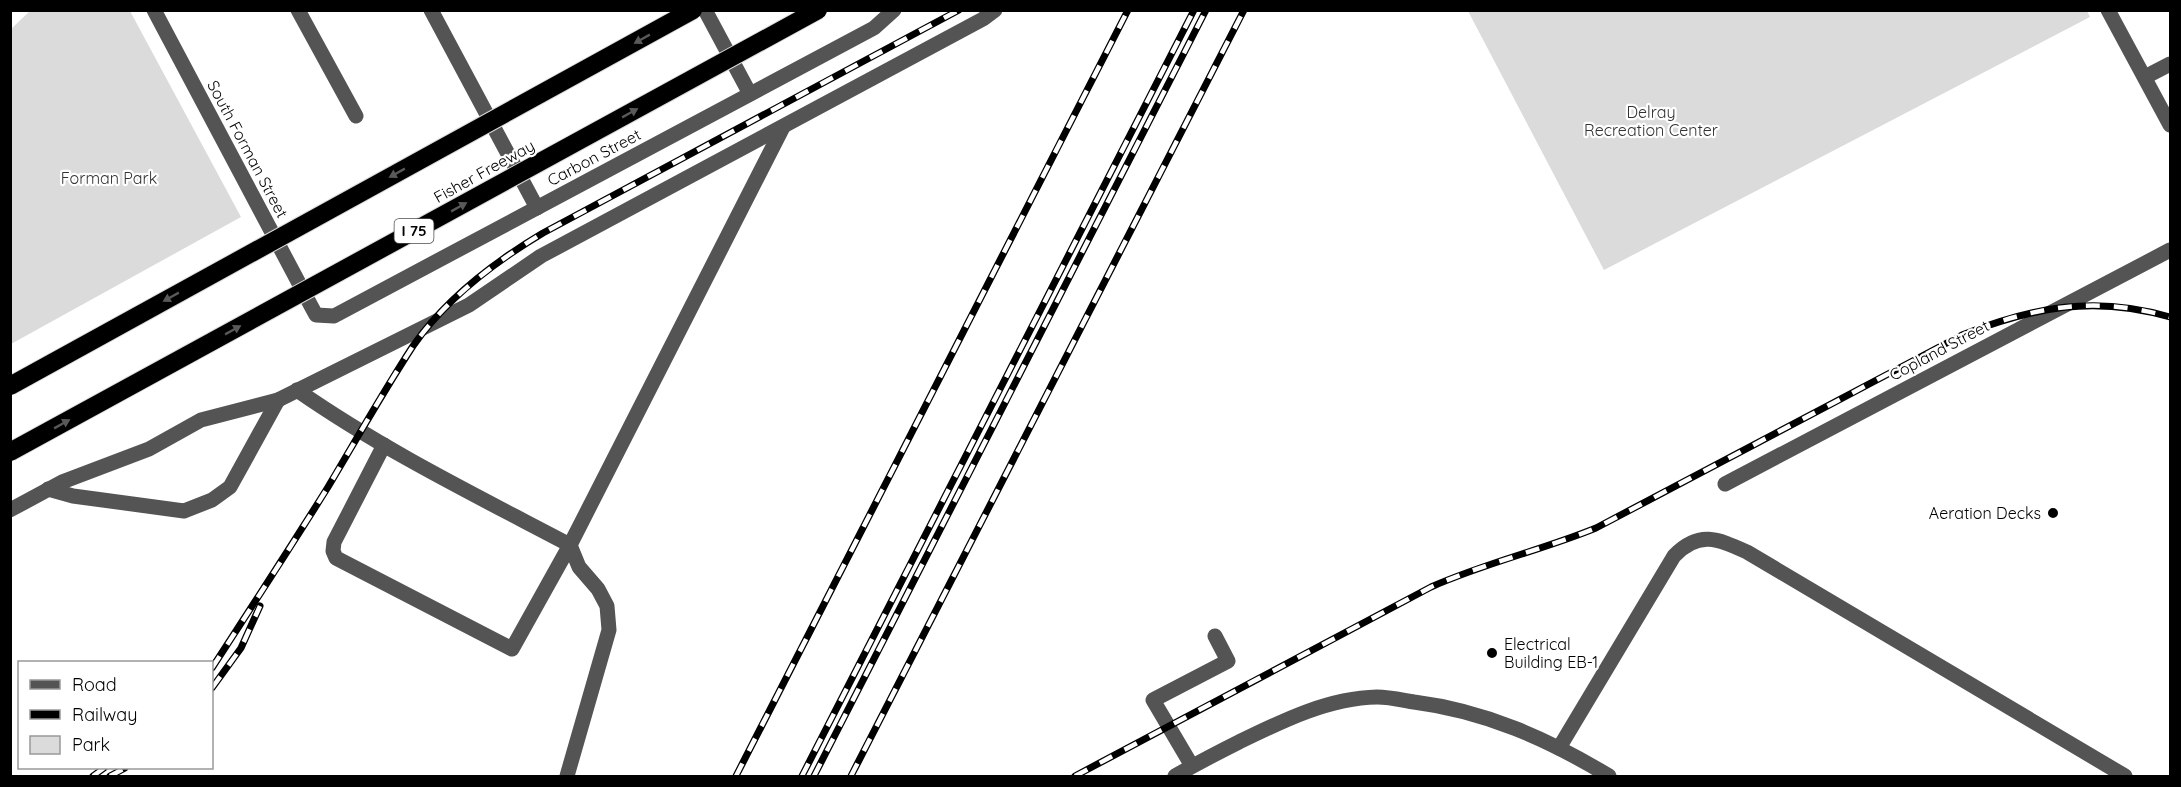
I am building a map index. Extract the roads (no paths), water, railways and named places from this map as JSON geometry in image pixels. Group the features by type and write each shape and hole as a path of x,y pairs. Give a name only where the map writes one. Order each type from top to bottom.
{"highway":[{"path":"10,386 693,10"},
{"name":"Fisher Freeway","path":"10,452 818,10"}],"street":[{"name":"South Forman Street","path":"154,10 310,304"},
{"path":"298,10 356,116"},
{"path":"431,10 537,208"},
{"path":"705,10 750,94"},
{"name":"Carbon Street","path":"310,304 316,315 334,316 874,28 894,10"},
{"path":"10,510 62,482 149,449 201,420 278,400 469,304 541,256 983,20 995,10"},
{"path":"2108,10 2170,125"},
{"path":"2145,77 2170,63"},
{"path":"384,445 334,542 333,551 336,558 512,650 570,545 783,127"},
{"name":"Copland Street","path":"1725,484 2170,250"},
{"path":"297,390 345,424 570,545 579,567 598,589 607,606 609,630 567,777"},
{"path":"48,489 73,496 184,510 212,500 230,487 278,400"},
{"path":"1559,748 1674,556 1690,543 1711,539 1722,541 1747,552 2126,777"},
{"path":"1192,766 1153,700 1228,661 1215,636"},
{"path":"1175,777 1192,766 1287,718 1328,704 1378,697 1432,704 1505,723 1559,748 1609,777"}],"railway":[{"path":"213,666 328,487 413,346 456,297 507,256 543,233 959,10"},
{"path":"736,776 1128,10"},
{"path":"802,776 1194,10"},
{"path":"814,776 1206,10"},
{"path":"851,776 1244,10"},
{"path":"1075,776 1431,587 1596,528 1962,335 2014,317 2064,307 2116,307 2170,317"},
{"path":"213,687 241,648 260,606"},
{"path":"93,776 103,769"},
{"path":"110,776 123,769"}],"place":[{"name":"Aeration Decks","path":"2053,513"},
{"name":"Electrical Building EB-1","path":"1492,653"}],"park label":[{"name":"Delray Recreation Center","path":"1651,121"},
{"name":"Forman Park","path":"109,178"}]}
